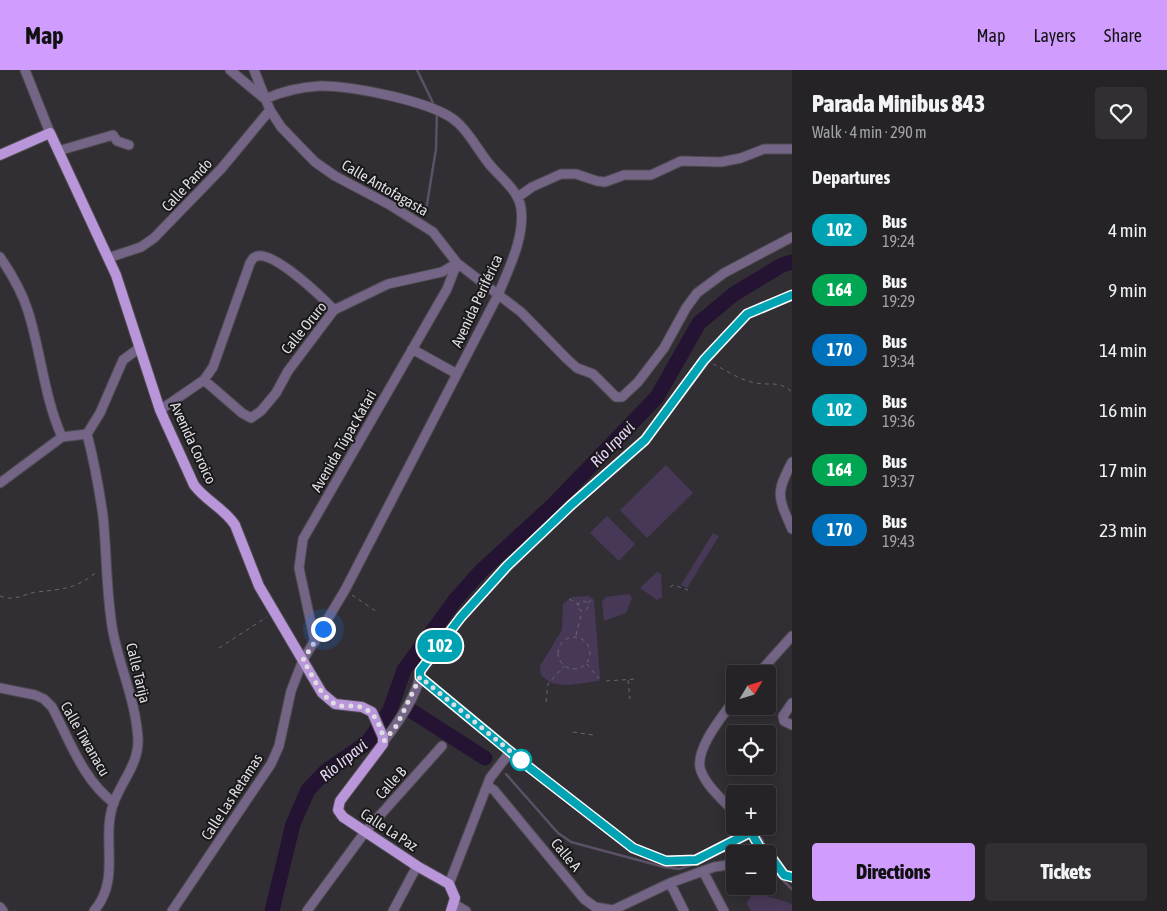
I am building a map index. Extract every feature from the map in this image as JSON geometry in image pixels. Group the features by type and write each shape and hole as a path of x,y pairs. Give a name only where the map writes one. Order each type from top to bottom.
{"main road":[{"name":"Avenida Coroico","path":"50,133 108,258 160,410 194,486 201,495 230,516 259,586 322,693 330,701 340,706 362,706 372,712 383,738"},
{"path":"0,155 50,133"},
{"name":"Calle La Paz","path":"383,738 340,801 338,810 343,818 449,884"},
{"path":"449,884 455,898 452,908"}],"street":[{"path":"25,70 50,133"},
{"path":"230,70 265,99 299,88 322,86 380,95 426,106 458,122 485,159 518,197 532,187 561,174 576,174 597,182 605,182 624,175 651,175 681,161 721,162 741,158 764,149 792,149"},
{"name":"Calle Antofagasta","path":"254,70 270,110 281,127 315,162 335,176 390,204 433,232 457,263 521,312 567,360 577,368 593,374 616,397 622,397 638,382 664,348 686,308 697,293 724,273 792,237"},
{"name":"Calle Pando","path":"108,258 141,247 154,238 221,169 270,110"},
{"path":"58,151 113,136 117,141 129,145"},
{"name":"Avenida Periférica","path":"303,660 345,590 498,295 519,236 521,214 518,197"},
{"path":"160,410 204,380 213,366 250,263 254,257 260,255 267,257 295,274 334,310"},
{"path":"0,256 21,292 28,311 41,368 62,437"},
{"name":"Calle Oruro","path":"204,380 247,417 256,416 276,394 288,370 334,310 388,284 442,272 457,263"},
{"name":"Avenida Túpac Katari","path":"315,642 299,568 299,554 303,539 447,289 457,263"},
{"path":"383,738 397,725 420,677 420,671 461,617 507,566 570,506 645,440 704,360 747,314 792,295"},
{"path":"0,483 62,437 87,434 100,413 123,360 138,349"},
{"path":"412,349 457,374"},
{"name":"Calle Tarija","path":"87,434 97,476 113,632 138,738 138,751 134,763 114,803 108,847 110,874 106,890 94,911"},
{"path":"792,462 779,491 781,504 792,529"},
{"path":"766,665 792,636"},
{"name":"Calle Las Retamas","path":"172,911 271,764 278,746 291,691 303,660"},
{"path":"420,677 633,848 646,848 666,861 696,860 739,835"},
{"name":"Calle Tiwanacu","path":"0,688 44,699 52,707 88,776 96,788 114,803"},
{"path":"792,703 783,716 784,721 792,725"},
{"path":"726,712 709,737 698,760 701,772 707,782 726,803"},
{"name":"Calle B","path":"307,911 365,832 442,746"},
{"path":"449,884 490,778 510,751"},
{"name":"Calle A","path":"487,786 494,790 584,899 595,908 613,911 670,883 726,864"},
{"path":"776,864 784,875 792,877"},
{"path":"393,911 418,866"},
{"path":"703,871 724,911"},
{"path":"670,883 684,911"},
{"path":"0,907 3,911"},
{"path":"452,908 466,911"}],"path":[{"path":"704,360 754,383 774,382 785,386 792,392"},
{"path":"0,596 13,599 36,592 66,589 85,582 107,565"},
{"path":"670,587 673,585 688,590"},
{"path":"345,590 377,612"},
{"path":"569,599 578,605 582,611 576,636"},
{"path":"582,611 587,610 588,603 592,599"},
{"path":"578,605 584,601 588,603"},
{"path":"219,648 274,613"},
{"path":"576,636 589,645 590,655 586,663 576,669 564,665 558,653 561,642 576,636"},
{"path":"557,640 561,642"},
{"path":"586,663 599,678"},
{"path":"546,702 548,684 564,665"},
{"path":"628,679 630,699"},
{"path":"606,681 636,679"},
{"path":"573,732 593,735"}],"shaded area":[{"path":"666,465 693,493 647,538 620,510"},
{"path":"607,516 635,544 619,561 590,533"},
{"path":"713,533 719,536 687,588 681,585"},
{"path":"657,572 661,574 662,597 657,600 640,588"},
{"path":"629,594 632,598 626,613 604,621 602,601 606,597"},
{"path":"589,596 594,600 600,678 598,681 568,685 553,683 541,675 540,666 562,630 563,604 572,597"},
{"path":"751,895 763,895 787,902 792,905 792,911 751,911 747,903"}],"waterway":[{"path":"417,70 435,107"},
{"path":"426,210 436,149 437,112"},
{"name":"Río Irpavi","path":"272,911 293,824 308,790 326,771 368,742 390,710 404,670 456,599 481,571 553,505 657,397 699,323 734,294 782,265 792,262"},
{"path":"410,710 485,758"},
{"path":"506,774 558,833 571,842 664,867 679,869 703,861"},
{"path":"721,852 726,851"},
{"path":"776,874 792,889"}],"bus line":[{"name":"102","path":"792,295 747,314 704,360 645,440 618,466 570,506 507,566 461,617 420,671 420,677 530,768 633,848 666,861 696,860 751,832 759,842 760,848 766,850 784,875 792,877"}],"route":[{"path":"323,629 303,660 322,693 330,701 340,706 362,706 372,712 384,741 397,725 420,677 521,760"}]}
